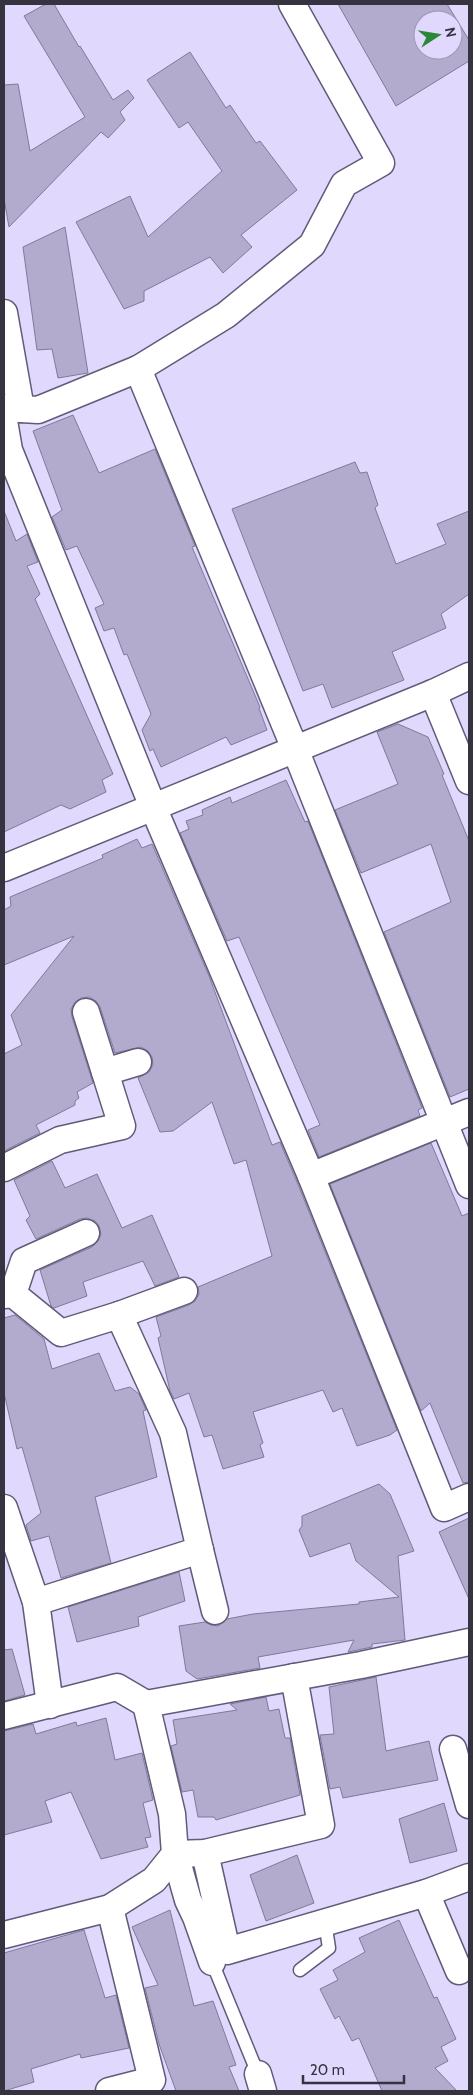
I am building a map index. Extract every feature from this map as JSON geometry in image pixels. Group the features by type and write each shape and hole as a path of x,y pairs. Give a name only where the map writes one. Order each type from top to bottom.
{"street":[{"path":"9,413 38,410 138,369 226,315 312,244 344,184 380,163 292,4"},
{"path":"4,313 9,450 153,807 311,1176 444,1508 469,1497"},
{"path":"138,369 295,749 469,1185"},
{"path":"4,868 433,693 469,676"},
{"path":"433,693 469,781"},
{"path":"4,1168 60,1140 122,1126 86,1012"},
{"path":"105,1072 138,1062"},
{"path":"311,1176 469,1112"},
{"path":"86,1233 24,1261 8,1295 61,1333 119,1315 184,1291"},
{"path":"119,1315 173,1433 214,1611"},
{"path":"4,1508 36,1602 50,1705"},
{"path":"36,1602 200,1550"},
{"path":"4,1716 117,1687 146,1704 361,1666 469,1642"},
{"path":"4,1935 110,1908 154,1880 175,1854 205,1853 321,1825 294,1677"},
{"path":"146,1704 172,1814 175,1854 188,1900 212,1962"},
{"path":"454,1750 469,1805"},
{"path":"205,1853 227,1951 426,1893 469,1877"},
{"path":"426,1893 459,1971"},
{"path":"109,2091 152,2080 110,1908"}],"lane":[{"path":"300,1970 329,1948 325,1922"},
{"path":"212,1962 261,2083"}],"building":[{"path":"46,4 54,4 113,100 128,90 134,98 120,112 125,120 108,138 101,132 9,227 4,199 4,85 18,84 30,151 85,117 24,16"},
{"path":"338,4 447,4 451,10 413,10 413,60 463,60 463,30 469,40 469,61 396,106"},
{"path":"190,52 226,108 230,105 256,143 260,141 297,190 241,235 252,247 223,273 210,257 144,291 144,301 124,309 76,222 130,196 148,237 222,171 188,122 179,128 147,80"},
{"path":"65,227 88,373 58,378 52,349 37,350 23,247"},
{"path":"73,415 99,473 155,449 195,546 192,547 260,707 267,730 231,745 226,737 161,767 153,749 150,751 142,730 151,714 127,654 124,655 114,628 104,631 95,608 104,604 77,546 66,550 52,517 62,510 33,431"},
{"path":"355,462 360,473 367,472 378,505 375,508 396,564 446,544 437,524 469,511 469,594 441,614 446,628 392,652 404,680 332,708 323,684 303,691 232,509"},
{"path":"4,511 16,541 27,534 38,562 27,566 40,594 35,599 113,774 102,780 106,792 70,809 61,805 4,832"},
{"path":"398,724 428,737 469,841 469,1089 450,1097 384,932 451,902 431,844 361,873 335,810 398,784 377,732"},
{"path":"286,780 305,822 308,821 422,1108 418,1110 420,1116 319,1157 308,1130 320,1125 239,937 227,941 180,833 189,829 186,821 203,815 202,810 230,797 232,803"},
{"path":"137,839 142,848 152,844 209,976 272,1145 280,1142 297,1182 397,1430 390,1435 357,1446 342,1408 333,1412 323,1390 253,1412 263,1443 260,1445 264,1457 223,1469 212,1435 204,1437 189,1393 174,1399 170,1391 158,1338 161,1336 156,1317 195,1301 199,1294 198,1287 272,1256 246,1160 234,1164 212,1102 173,1131 160,1132 138,1078 149,1072 153,1065 152,1057 148,1051 141,1047 115,1053 100,1007 96,1001 89,997 81,998 75,1002 71,1009 93,1083 77,1092 79,1098 75,1101 75,1105 36,1125 40,1133 4,1151 4,1054 22,1045 11,1015 74,936 4,965 4,910 11,906 10,897 103,858 102,855"},
{"path":"431,1143 462,1216 469,1213 469,1482 463,1483 430,1403 421,1411 330,1184"},
{"path":"52,1161 65,1188 97,1174 122,1228 152,1215 179,1277 155,1286 143,1261 83,1282 87,1296 54,1308 51,1306 40,1270 92,1247 98,1241 101,1234 99,1226 95,1221 87,1218 80,1219 36,1239 26,1220 30,1216 14,1180"},
{"path":"15,1315 44,1339 52,1369 99,1353 115,1391 130,1387 139,1394 146,1410 143,1411 157,1477 95,1497 111,1563 61,1578 49,1536 31,1541 26,1525 41,1513 22,1447 17,1449 4,1393 4,1318"},
{"path":"379,1484 390,1494 414,1551 398,1556 405,1640 372,1644 372,1647 348,1652 354,1640 258,1657 260,1668 197,1679 186,1671 179,1626 205,1622 218,1626 227,1619 253,1614 359,1604 359,1602 399,1597 356,1561 350,1543 310,1557 299,1530 302,1526 302,1516"},
{"path":"469,1518 469,1599 439,1532"},
{"path":"179,1572 185,1601 138,1617 139,1626 77,1642 68,1607"},
{"path":"12,1649 25,1695 4,1701 4,1650"},
{"path":"376,1677 386,1751 429,1741 438,1780 343,1798 340,1787 330,1789 320,1735 334,1734 329,1687"},
{"path":"266,1697 269,1711 279,1709 285,1738 290,1738 300,1795 216,1820 214,1817 198,1817 193,1790 182,1792 171,1746 177,1744 173,1720 237,1710 230,1704"},
{"path":"106,1718 115,1760 142,1753 153,1800 143,1803 151,1837 145,1838 148,1847 101,1859 71,1792 45,1801 52,1822 4,1835 4,1731 33,1724 36,1734 76,1722 77,1726"},
{"path":"444,1803 457,1851 410,1863 399,1819"},
{"path":"297,1855 314,1903 266,1921 250,1875"},
{"path":"170,1910 194,2006 213,2001 236,2065 229,2067 239,2091 176,2091 159,2044 145,1988 158,1985 132,1927"},
{"path":"399,1920 434,1998 437,1997 456,2039 441,2047 448,2061 435,2068 457,2091 382,2091 359,2038 352,2041 339,2016 335,2019 320,1989 338,1980 333,1970 365,1952 359,1938"},
{"path":"84,1930 105,1998 116,1995 129,2048 81,2058 80,2054 31,2069 34,2082 4,2091 4,1953"}]}
